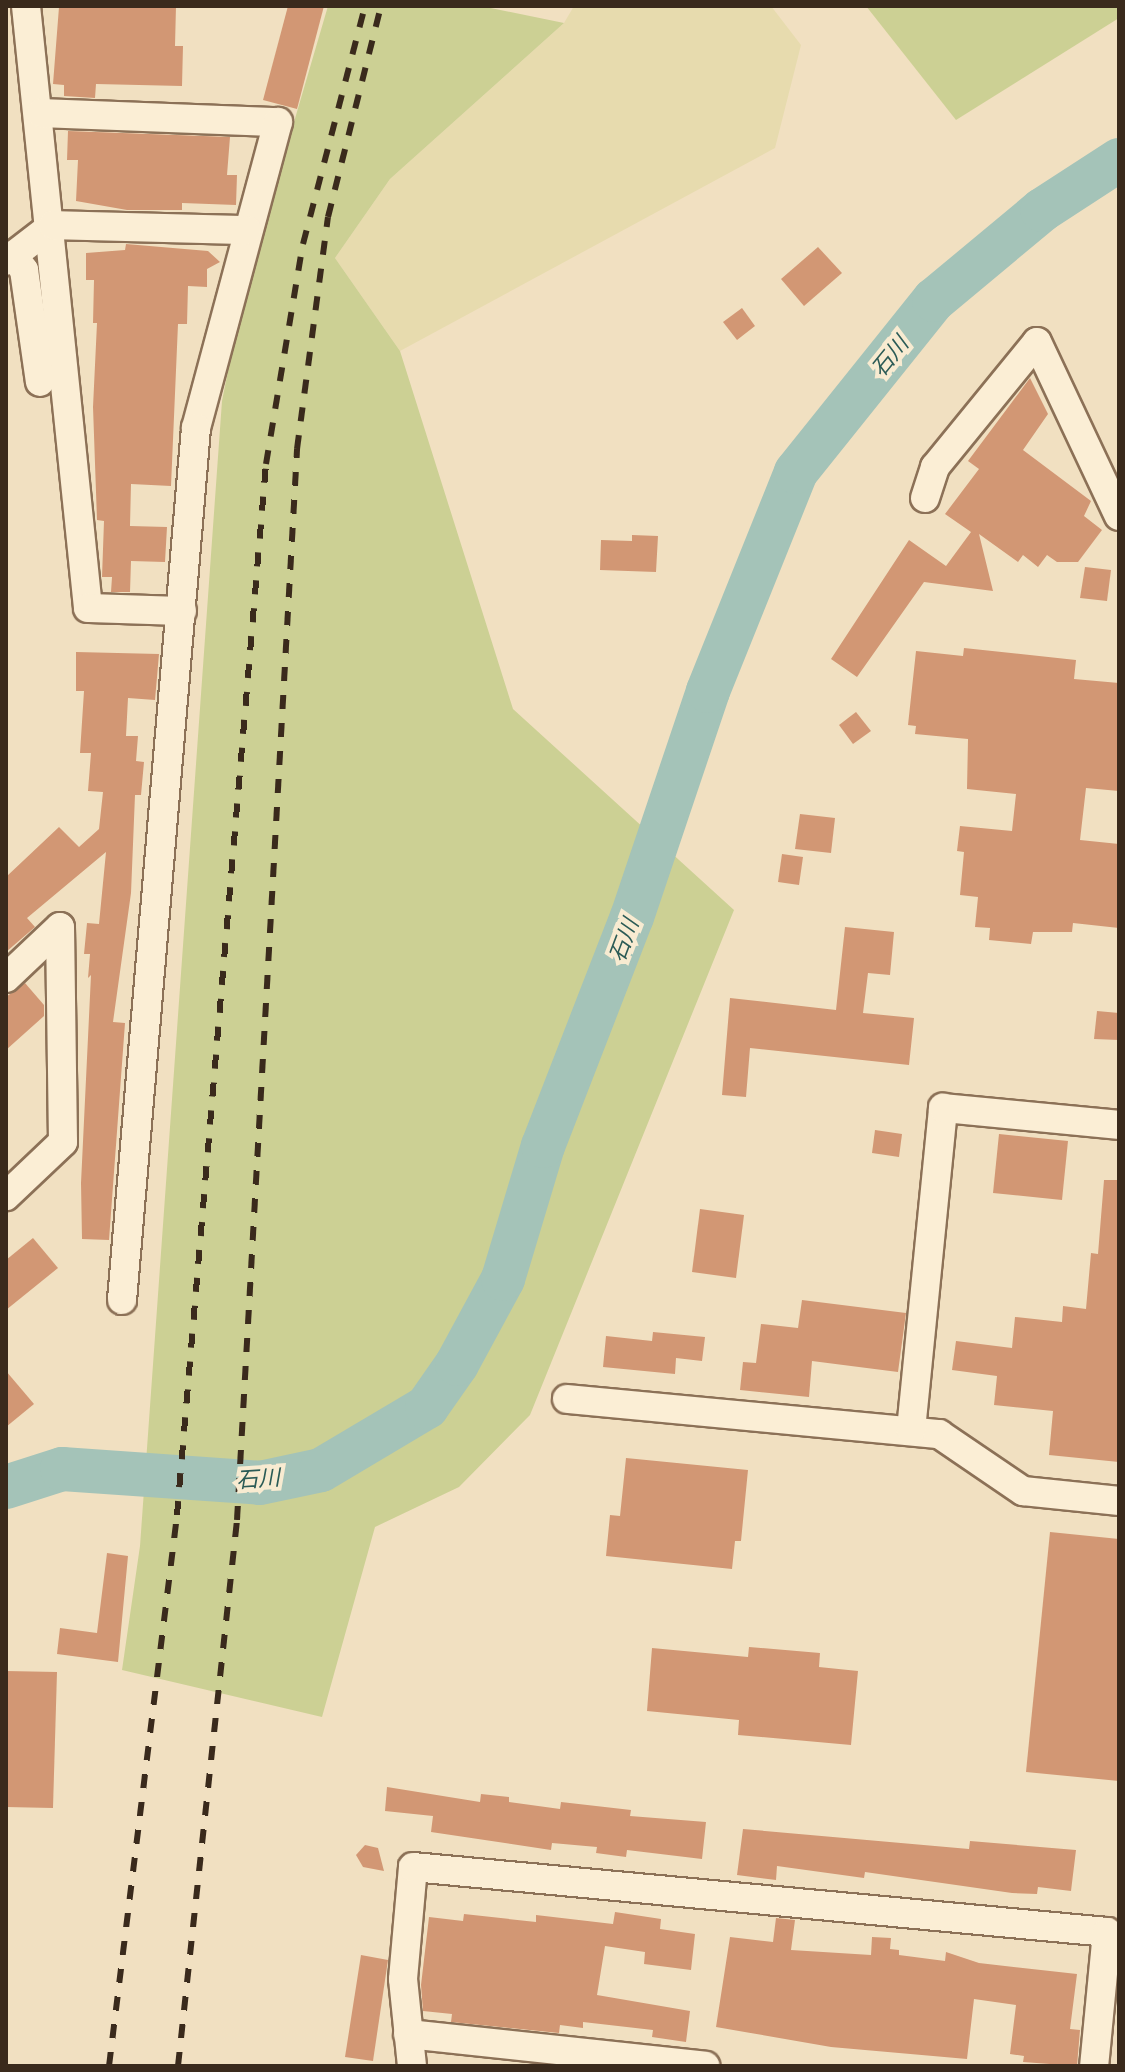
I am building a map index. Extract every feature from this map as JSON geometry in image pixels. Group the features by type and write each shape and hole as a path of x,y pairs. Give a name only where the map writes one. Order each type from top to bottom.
{"street":[{"path":"26,6 53,225 88,608 182,611"},
{"path":"41,113 278,122 196,428 122,1300"},
{"path":"40,382 24,270 10,258 53,225 247,230"},
{"path":"925,498 935,467 1037,342 1119,516"},
{"path":"6,978 60,927 63,1142 6,1196"},
{"path":"911,1430 943,1108 1119,1125"},
{"path":"567,1399 939,1434 1023,1491 1119,1501"},
{"path":"412,2066 403,1979 413,1867 1107,1932 1110,2000 1094,2066"},
{"path":"408,2034 705,2066"}],"shaded area":[{"path":"574,6 771,6 801,45 775,148 400,351 335,258 390,179 564,23"}],"green space":[{"path":"328,6 481,6 564,23 390,179 335,258 400,351 513,709 734,910 530,1415 459,1487 375,1527 322,1717 122,1670 140,1546 222,401 243,296"},
{"path":"866,6 1119,6 1119,18 956,120"}],"building":[{"path":"176,6 175,46 183,46 182,86 96,84 95,98 64,96 64,85 53,84 59,7"},
{"path":"288,6 324,6 297,109 263,100"},
{"path":"68,131 230,137 227,175 237,175 236,205 182,203 182,210 127,210 76,201 78,160 67,160"},
{"path":"126,244 208,251 220,262 207,269 207,287 188,286 187,324 178,324 171,486 131,484 130,526 167,527 165,562 131,561 130,592 111,592 112,577 102,577 104,521 97,520 93,407 97,323 93,323 94,280 86,280 86,253 125,250"},
{"path":"818,247 842,273 804,306 781,279"},
{"path":"742,308 755,326 737,340 723,322"},
{"path":"1030,378 1048,414 1023,450 1091,501 1084,516 1102,530 1078,562 1057,562 1047,555 1038,567 1023,555 1018,562 979,534 993,591 924,582 857,677 831,659 909,540 946,566 971,532 945,514 979,469 968,461"},
{"path":"632,535 658,536 656,572 600,570 601,540 632,541"},
{"path":"1085,567 1111,570 1107,601 1080,598"},
{"path":"964,648 1076,660 1074,679 1119,683 1119,791 1086,788 1080,840 1119,844 1119,928 1073,923 1072,932 1033,932 1031,944 989,940 990,928 975,927 978,897 960,895 964,852 957,851 960,826 1012,831 1016,794 967,789 968,739 915,734 916,726 908,725 916,651 963,656"},
{"path":"76,652 159,654 155,700 128,698 126,736 138,736 136,761 144,762 141,795 135,795 131,893 113,1022 125,1023 109,1240 82,1239 81,1183 91,975 88,978 90,954 84,954 87,923 99,924 106,852 27,918 35,927 6,952 6,877 59,827 79,847 99,829 103,792 88,791 91,753 80,753 84,691 76,691"},
{"path":"856,712 871,731 853,744 839,725"},
{"path":"800,814 835,818 831,853 795,849"},
{"path":"782,854 803,857 799,885 778,882"},
{"path":"845,927 894,932 890,975 868,973 863,1013 914,1018 909,1065 750,1048 746,1097 722,1095 730,998 836,1010"},
{"path":"25,983 44,1005 44,1016 6,1050 6,997"},
{"path":"1097,1011 1119,1013 1119,1040 1094,1039"},
{"path":"875,1130 902,1134 899,1157 872,1153"},
{"path":"999,1134 1068,1141 1062,1200 993,1193"},
{"path":"1104,1180 1119,1180 1119,1462 1049,1455 1053,1411 994,1405 997,1376 952,1370 956,1341 1012,1348 1015,1317 1062,1322 1063,1306 1086,1309 1091,1253 1098,1254"},
{"path":"700,1209 744,1215 736,1278 692,1272"},
{"path":"33,1238 58,1268 6,1310 6,1260"},
{"path":"802,1300 906,1313 898,1372 812,1361 809,1397 740,1390 743,1362 756,1363 761,1324 798,1328"},
{"path":"653,1332 705,1337 702,1361 676,1358 675,1374 603,1367 606,1336 652,1341"},
{"path":"6,1371 34,1404 6,1427"},
{"path":"626,1458 748,1470 741,1541 735,1541 732,1569 606,1556 610,1515 620,1516"},
{"path":"1050,1532 1119,1539 1119,1781 1026,1772"},
{"path":"107,1553 128,1556 118,1662 57,1654 60,1628 97,1633"},
{"path":"749,1647 820,1653 819,1667 858,1671 851,1745 738,1735 739,1720 647,1711 652,1648 748,1657"},
{"path":"6,1671 57,1672 53,1808 6,1807"},
{"path":"387,1787 480,1802 481,1794 509,1797 509,1802 560,1809 561,1802 631,1810 630,1816 706,1822 702,1859 627,1850 626,1857 596,1853 597,1847 552,1843 551,1850 431,1832 433,1816 385,1811"},
{"path":"743,1829 969,1849 970,1841 1076,1850 1071,1891 1038,1887 1037,1894 1012,1893 865,1872 864,1878 777,1866 776,1880 737,1875"},
{"path":"365,1845 378,1848 384,1871 363,1867 356,1855"},
{"path":"615,1912 661,1919 660,1929 695,1934 691,1970 644,1964 645,1952 605,1946 597,1995 690,2011 686,2042 652,2037 653,2030 583,2022 583,2028 560,2025 559,2033 451,2022 452,2014 423,2011 421,1985 429,1917 463,1921 464,1914 536,1922 536,1915 613,1924"},
{"path":"776,1918 795,1920 791,1950 871,1955 872,1937 891,1938 890,1949 899,1950 899,1955 945,1961 946,1952 979,1963 1077,1974 1070,2029 1080,2030 1077,2066 1023,2062 1024,2056 1010,2054 1016,2005 974,1999 967,2059 831,2047 716,2027 730,1937 773,1942"},
{"path":"361,1955 388,1960 373,2061 345,2057"}],"waterway":[{"name":"石川","path":"6,1487 62,1469 260,1483 321,1470 427,1407 457,1364 503,1279 543,1146 632,917 708,691 796,472 934,300 1042,210 1119,160"}],"railway":[{"path":"109,2066 177,1515 266,464 303,244 365,6"},
{"path":"178,2066 237,1520 297,449 328,217 381,6"}]}
